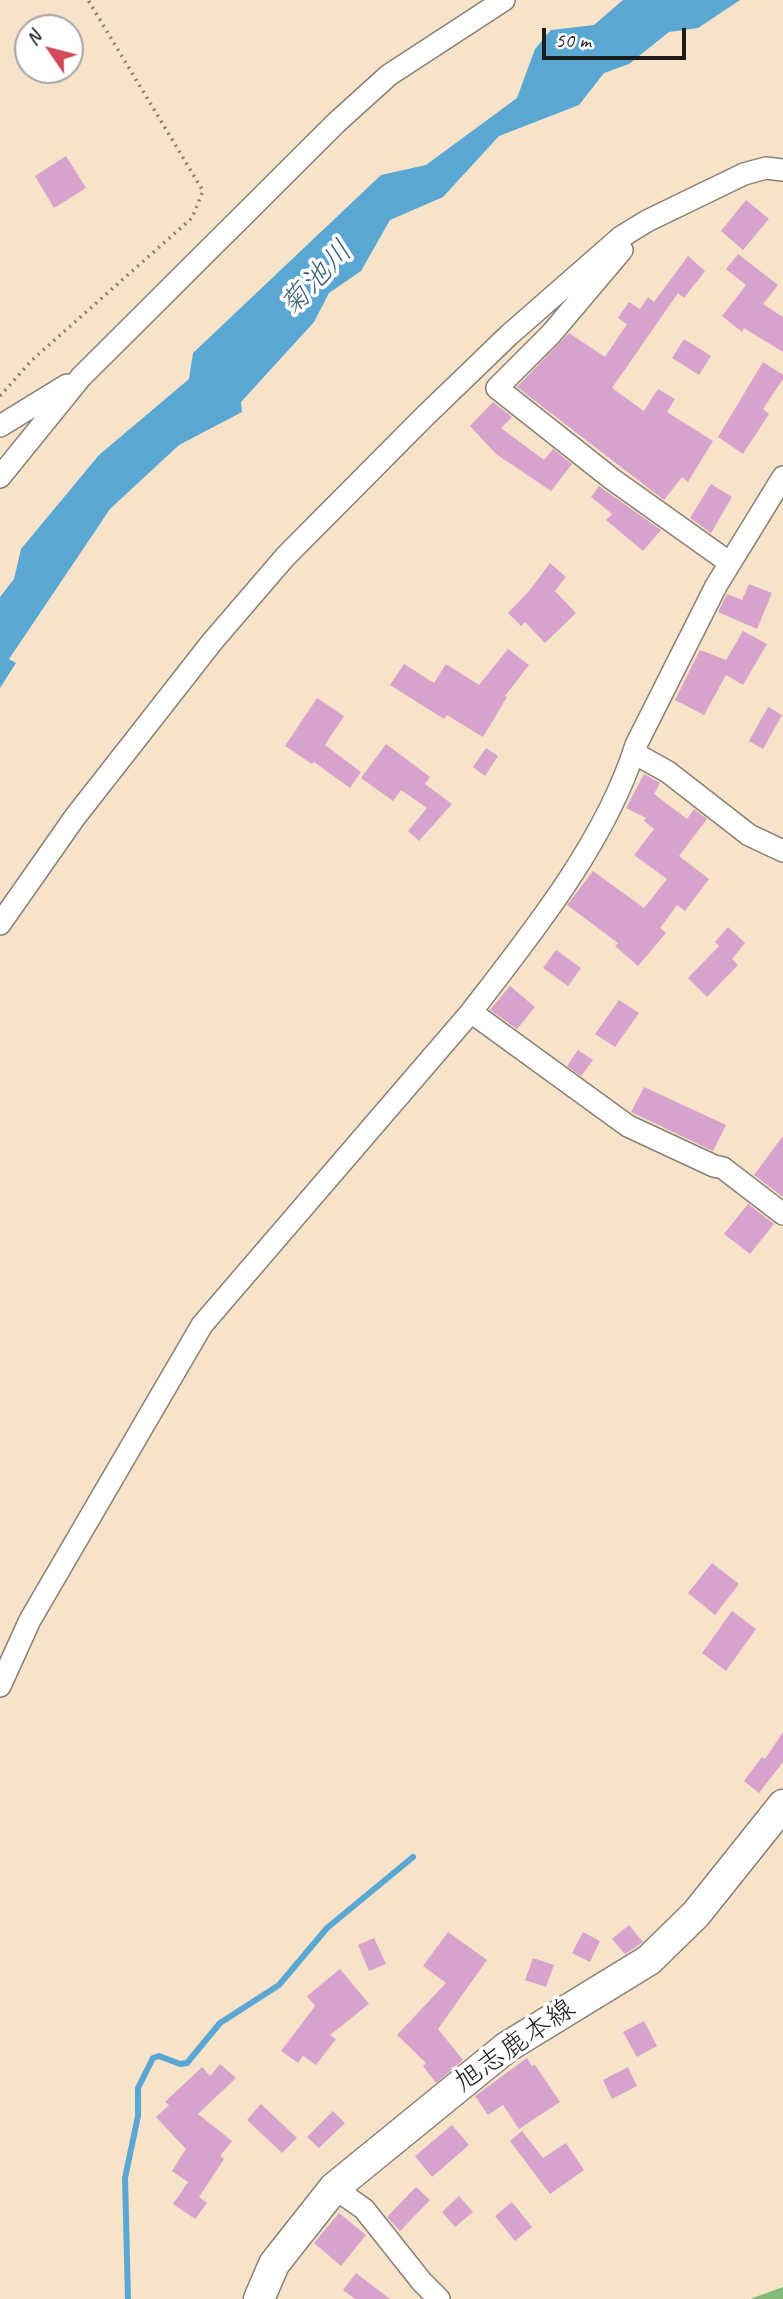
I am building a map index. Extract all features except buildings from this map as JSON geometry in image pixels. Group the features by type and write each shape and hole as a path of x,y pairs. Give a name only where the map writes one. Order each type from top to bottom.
{"main road":[{"name":"旭志鹿本線","path":"259,2299 274,2264 334,2188 446,2093 507,2047 649,1960 696,1914 783,1805"}],"street":[{"path":"0,477 81,377 379,84 504,0"},
{"path":"0,924 24,887 143,729 285,557 355,484 509,334 621,237 647,220 744,174 766,168 783,170"},
{"path":"647,220 551,334 497,388 612,479 730,563"},
{"path":"0,426 81,377"},
{"path":"0,1686 30,1620 202,1325 471,1012 550,910 633,762 634,753 688,640 730,563 783,477"},
{"path":"634,753 668,772 749,835 783,851"},
{"path":"471,1012 628,1126 714,1167 723,1168 783,1214"},
{"path":"334,2188 364,2209 422,2282 439,2299"}],"path":[{"path":"0,396 32,360 192,218 203,191 88,0"}],"green space":[{"path":"783,2287 783,2299 750,2299"}],"water":[{"name":"菊池川","path":"623,0 740,0 698,28 669,32 629,64 604,73 579,105 499,136 443,197 390,220 361,271 329,293 314,322 241,402 242,412 179,445 110,509 9,659 16,663 0,688 0,597 14,579 21,549 99,455 189,379 193,353 381,175 426,165 517,98 535,49 551,30 594,25"}],"waterway":[{"path":"128,2299 125,2178 138,2116 138,2088 153,2058 159,2056 180,2064 187,2063 220,2023 279,1985 327,1928 413,1857"}]}
